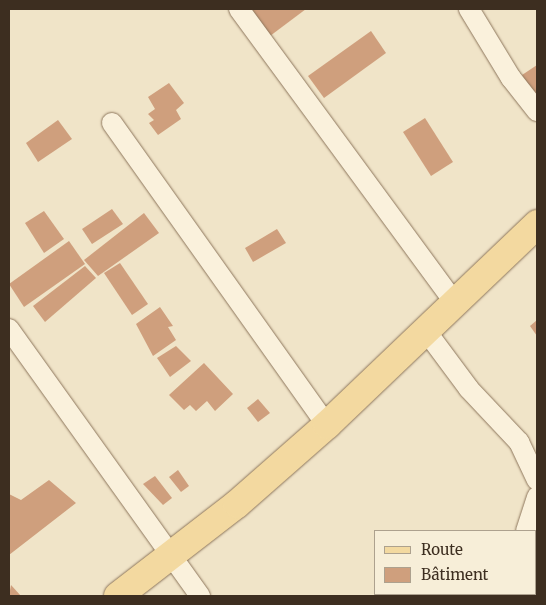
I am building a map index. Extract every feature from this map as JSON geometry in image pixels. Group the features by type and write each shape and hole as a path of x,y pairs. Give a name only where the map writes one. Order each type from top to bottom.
{"main road":[{"path":"118,596 173,555 327,425 537,224"}],"street":[{"path":"240,9 454,302"},
{"path":"469,9 511,78 537,111"},
{"path":"112,123 327,425"},
{"path":"9,329 173,555 200,596"},
{"path":"426,331 469,389 514,435 529,456 537,480"},
{"path":"526,530 537,497"}],"building":[{"path":"249,9 306,9 270,36"},
{"path":"371,31 386,53 324,98 308,76"},
{"path":"537,65 537,99 522,75"},
{"path":"169,83 184,103 176,110 181,119 158,135 149,123 154,120 148,114 155,109 148,97"},
{"path":"425,118 453,162 431,176 403,132"},
{"path":"58,120 72,139 38,162 26,143"},
{"path":"112,209 123,224 92,244 82,229"},
{"path":"44,211 64,239 44,253 25,223"},
{"path":"144,213 159,233 98,276 84,260"},
{"path":"277,229 286,243 253,262 245,248"},
{"path":"69,241 85,264 24,307 9,284"},
{"path":"120,263 148,304 132,315 104,273"},
{"path":"85,266 96,278 45,322 33,306"},
{"path":"160,307 173,326 168,327 176,340 153,356 136,324"},
{"path":"537,320 537,336 530,326"},
{"path":"176,346 191,361 170,377 157,358"},
{"path":"204,363 233,394 215,411 207,401 196,411 190,405 184,410 169,395"},
{"path":"258,399 270,413 258,422 247,408"},
{"path":"178,470 189,486 181,492 169,477"},
{"path":"155,476 172,498 163,505 143,484"},
{"path":"49,480 76,503 9,555 9,494 21,500"},
{"path":"11,585 21,596 9,596"}]}
